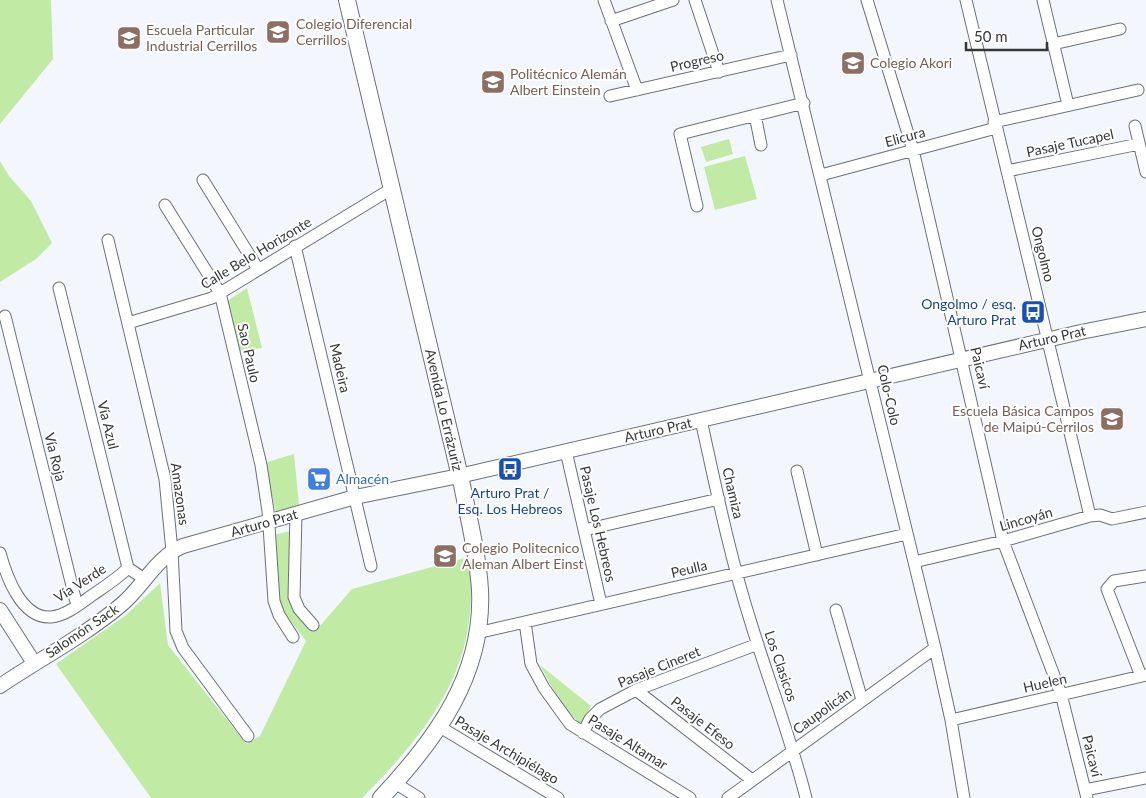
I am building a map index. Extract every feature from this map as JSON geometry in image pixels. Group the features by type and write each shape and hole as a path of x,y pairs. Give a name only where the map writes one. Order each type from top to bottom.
{"main road":[{"name":"Avenida Lo Errázuriz","path":"347,0 459,476 479,577 480,606 477,634 464,684 440,727 381,798"}],"street":[{"path":"604,0 637,90"},
{"path":"612,20 673,0"},
{"path":"695,0 719,72"},
{"name":"Colo-Colo","path":"777,0 822,175 935,648 951,720 964,798"},
{"name":"Paicaví","path":"867,0 913,150 1003,541 1061,694 1086,794"},
{"name":"Ongolmo","path":"966,0 1090,516"},
{"path":"1043,0 1068,106"},
{"path":"1053,44 1120,29"},
{"name":"Progreso","path":"610,96 792,55"},
{"name":"Elicura","path":"822,175 995,125 1138,90"},
{"path":"697,206 680,134 804,103"},
{"path":"755,115 761,145"},
{"path":"1135,126 1146,172"},
{"name":"Pasaje Tucapel","path":"1007,171 1139,144"},
{"path":"202,180 258,269"},
{"name":"Calle Belo Horizonte","path":"128,323 204,302 220,294 295,246 391,189"},
{"name":"Sao Paulo","path":"165,205 220,294 260,465 269,521 272,591 279,615 293,636"},
{"name":"Amazonas","path":"108,240 165,480 178,640 248,736"},
{"name":"Madeira","path":"295,246 371,566"},
{"name":"Vía Azul","path":"59,288 128,568"},
{"name":"Vía Roja","path":"5,316 76,606"},
{"name":"Arturo Prat","path":"172,551 355,497 459,476 1049,339 1146,319"},
{"name":"Chamiza","path":"701,420 736,573"},
{"name":"Pasaje Los Hebreos","path":"566,451 601,604"},
{"path":"797,471 817,555"},
{"path":"584,530 719,499"},
{"name":"Lincoyán","path":"914,562 1003,541 1090,516 1100,515 1112,519 1146,512"},
{"path":"296,514 293,590 299,609 313,625"},
{"name":"Peulla","path":"477,634 907,534"},
{"name":"Salomón Sack","path":"0,610 34,663 109,614 131,597 160,562 172,551"},
{"name":"Vía Verde","path":"0,552 8,579 32,612 53,617 76,606 107,586 128,568 146,580"},
{"name":"Los Clasicos","path":"736,573 794,750 806,798"},
{"path":"1143,675 1107,589 1114,581 1146,576"},
{"path":"836,610 862,700"},
{"name":"Pasaje Altamar","path":"525,622 531,664 544,688 570,724 690,798"},
{"name":"Pasaje Cineret","path":"584,733 590,719 600,709 636,690 758,644"},
{"name":"Caupolicán","path":"728,798 935,648"},
{"path":"0,686 34,663"},
{"name":"Huelen","path":"951,720 1143,675"},
{"name":"Pasaje Efeso","path":"636,690 752,780"},
{"name":"Pasaje Archipiélago","path":"440,727 558,798"},
{"path":"1086,794 1146,778"},
{"path":"395,783 419,798"}],"green space":[{"path":"0,0 51,0 53,59 0,124"},
{"path":"729,139 733,154 706,162 701,147"},
{"path":"745,156 757,199 715,210 704,167"},
{"path":"0,161 9,176 31,201 52,243 36,259 0,282"},
{"path":"247,288 262,348 238,352 227,301"},
{"path":"294,454 299,505 276,512 264,463"},
{"path":"300,529 298,588 301,605 320,626 352,589 472,556 470,613 464,648 444,696 431,718 415,739 362,798 151,798 56,664 126,615 160,583 168,645 246,744 260,736 306,641 280,607 273,535"},
{"path":"540,665 591,706 581,725 562,705"}],"place":[{"name":"Colegio Diferencial Cerrillos","path":"278,32"},
{"name":"Escuela Particular Industrial Cerrillos","path":"129,38"},
{"name":"Colegio Akori","path":"853,63"},
{"name":"Politécnico Alemán Albert Einstein","path":"493,82"},
{"name":"Ongolmo / esq. Arturo Prat","path":"1033,312"},
{"name":"Escuela Básica Campos de Maipú-Cerrilos","path":"1112,419"},
{"name":"Arturo Prat / Esq. Los Hebreos","path":"510,469"},
{"name":"Almacén","path":"319,479"},
{"name":"Colegio Politecnico Aleman Albert Einst","path":"445,556"}]}
